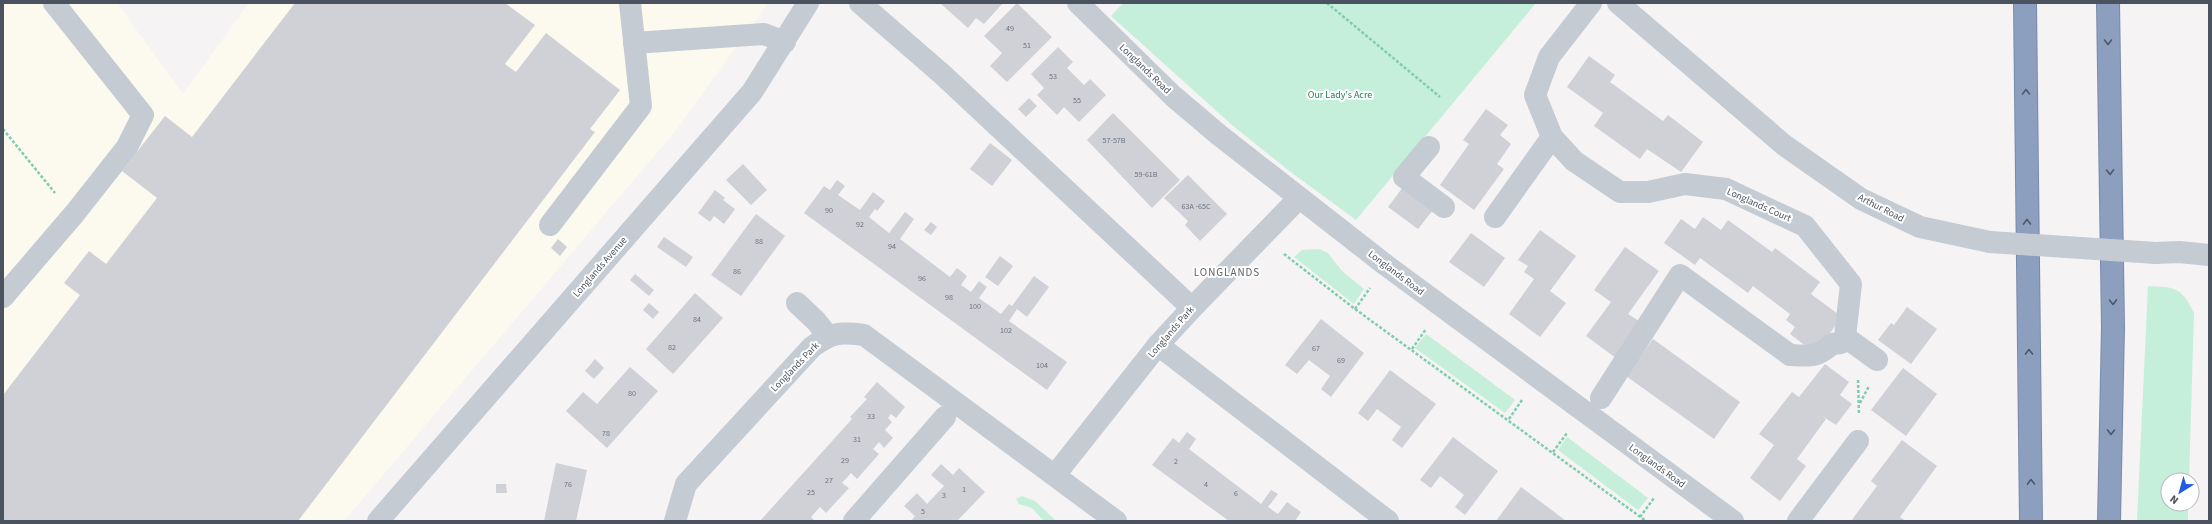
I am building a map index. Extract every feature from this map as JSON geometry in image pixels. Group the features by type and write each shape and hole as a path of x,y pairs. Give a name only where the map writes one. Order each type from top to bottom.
{"highway":[{"path":"2025,3 2031,521"},
{"path":"2108,3 2113,328 2109,521"}],"street":[{"path":"3,297 75,213 127,147 143,116 54,3"},
{"path":"550,224 641,106 630,3"},
{"name":"Longlands Avenue","path":"378,521 752,92 785,42 808,3"},
{"path":"860,3 938,71 1192,308"},
{"name":"Longlands Road","path":"1078,3 1173,96 1299,198 1412,285 1733,521"},
{"name":"Longlands Court","path":"1591,3 1549,57 1535,95 1552,137 1574,161 1620,192 1648,192 1685,184 1726,189 1805,226 1851,284 1845,338 1877,360"},
{"name":"Arthur Road","path":"1618,3 1784,144 1861,199 1920,227 1990,242 2156,253 2179,252 2209,255"},
{"path":"634,43 764,34 785,42"},
{"path":"1495,217 1552,137"},
{"path":"1428,147 1404,177 1444,207"},
{"name":"Longlands Park","path":"1055,475 1158,345 1299,198"},
{"path":"1600,398 1680,275 1790,355 1809,356 1822,353 1832,344 1841,343"},
{"path":"797,303 816,321 828,336"},
{"name":"Longlands Park","path":"675,521 686,484 812,347 828,336 845,333 864,335 1116,521"},
{"path":"1158,345 1388,521"},
{"path":"854,521 945,417"},
{"path":"1798,521 1858,441"}],"path":[{"path":"1327,3 1440,97"},
{"path":"3,129 62,202 75,213"},
{"path":"1284,254 1355,309 1509,419 1646,521"},
{"path":"1355,309 1371,287"},
{"path":"1412,349 1426,329"},
{"path":"1857,376 1860,403 1858,441"},
{"path":"1860,403 1866,393"},
{"path":"1509,419 1522,400"},
{"path":"1553,452 1567,432"},
{"path":"1640,517 1654,498"}],"shaded area":[{"path":"3,3 117,3 183,94 249,3 768,3 677,129 344,521 3,521"}],"green space":[{"name":"Our Lady's Acre","path":"1123,3 1536,3 1356,220 1288,170 1232,125 1111,16"},
{"path":"1319,249 1328,253 1342,271 1364,289 1354,304 1294,257 1302,250"},
{"path":"2148,286 2165,287 2177,290 2181,293 2194,313 2189,472 2160,472 2160,512 2188,512 2188,521 2137,521"},
{"path":"1426,334 1515,400 1505,413 1415,348"},
{"path":"1567,437 1648,498 1638,510 1558,450"},
{"path":"1022,496 1035,501 1056,521 1044,521 1032,508 1019,504 1016,499"}],"building":[{"path":"295,3 505,3 535,25 505,64 516,72 546,33 620,90 590,129 595,132 298,521 3,521 3,395 80,295 64,283 89,251 106,264 157,198 122,171 165,116 192,137"},
{"path":"940,3 1003,3 984,24 976,18 968,28"},
{"path":"1017,3 1052,37 1007,82 990,66 1002,53 984,36"},
{"path":"1058,47 1073,62 1067,68 1084,85 1090,79 1106,95 1079,122 1064,107 1057,115 1037,95 1044,88 1031,74"},
{"path":"1589,56 1615,75 1610,82 1663,121 1668,115 1703,142 1681,172 1647,149 1640,159 1594,126 1603,113 1567,87"},
{"path":"1029,98 1037,106 1026,117 1018,109"},
{"path":"1486,109 1508,125 1500,135 1511,144 1497,164 1504,169 1474,210 1440,185 1469,144 1463,140"},
{"path":"1113,113 1180,180 1152,208 1087,140"},
{"path":"990,143 1012,160 992,186 970,169"},
{"path":"743,164 767,190 751,205 726,180"},
{"path":"1188,175 1227,214 1200,241 1185,225 1188,221 1164,198"},
{"path":"837,180 845,186 838,195 860,210 873,192 885,201 877,211 875,209 869,217 889,233 905,212 914,219 900,239 950,277 957,268 967,276 961,285 971,292 979,281 987,287 979,298 1001,314 1009,304 1012,306 1034,276 1049,287 1027,317 1017,309 1009,321 1067,362 1047,390 804,213 824,186 830,190"},
{"path":"1403,187 1433,210 1418,229 1388,207"},
{"path":"715,190 725,198 723,200 735,209 724,224 714,216 710,222 698,213"},
{"path":"756,214 785,236 741,296 711,275"},
{"path":"1703,217 1721,230 1728,220 1772,252 1775,248 1820,282 1811,294 1842,317 1815,353 1790,334 1795,327 1786,320 1790,314 1753,286 1748,293 1700,258 1695,265 1664,243 1681,219 1695,229"},
{"path":"931,222 937,227 931,235 924,230"},
{"path":"1540,230 1576,256 1550,291 1566,303 1540,337 1509,314 1534,279 1524,272 1528,266 1518,260"},
{"path":"1471,233 1505,258 1484,287 1449,262"},
{"path":"664,237 693,257 686,267 657,247"},
{"path":"558,239 567,247 560,256 551,248"},
{"path":"1625,247 1659,271 1628,314 1639,321 1620,361 1586,336 1611,302 1594,290"},
{"path":"1000,256 1013,266 998,286 985,277"},
{"path":"635,274 654,290 649,296 630,280"},
{"path":"695,293 723,318 673,374 646,349"},
{"path":"649,303 659,312 653,319 643,310"},
{"path":"1907,307 1937,329 1911,364 1878,340 1891,323 1894,325"},
{"path":"1321,319 1364,353 1331,397 1321,389 1330,376 1309,360 1297,374 1285,365"},
{"path":"1653,339 1740,402 1714,439 1626,376"},
{"path":"595,359 604,368 594,379 585,371"},
{"path":"1825,364 1849,382 1840,395 1852,404 1836,425 1819,414 1826,419 1797,459 1806,466 1780,501 1750,478 1774,445 1759,434 1792,392 1799,397"},
{"path":"630,367 658,391 607,448 566,411 583,392 597,404"},
{"path":"1903,368 1937,394 1906,436 1871,410"},
{"path":"1390,370 1436,404 1402,448 1392,440 1401,427 1377,409 1368,421 1358,413"},
{"path":"877,382 905,407 896,418 891,414 888,418 892,422 885,430 893,438 884,448 879,442 873,449 879,454 857,479 851,473 842,483 849,488 826,513 820,507 811,517 815,521 760,521 852,419 850,417 867,399 864,397"},
{"path":"1187,432 1196,439 1189,449 1261,504 1271,490 1278,494 1268,507 1278,514 1287,502 1301,512 1295,521 1229,521 1152,465 1173,438 1179,443"},
{"path":"1453,437 1498,471 1465,515 1455,507 1464,495 1440,476 1431,488 1420,480"},
{"path":"1902,440 1937,466 1900,517 1906,521 1851,521 1877,486 1871,481"},
{"path":"556,463 587,470 576,521 544,521"},
{"path":"941,464 953,475 959,468 985,492 957,521 911,521 915,516 904,506 917,493 927,504 944,486 931,475"},
{"path":"496,484 506,484 507,493 496,493"},
{"path":"1521,487 1545,505 1566,521 1496,521"}],"district":[{"name":"LONGLANDS","path":"1227,272"}]}
